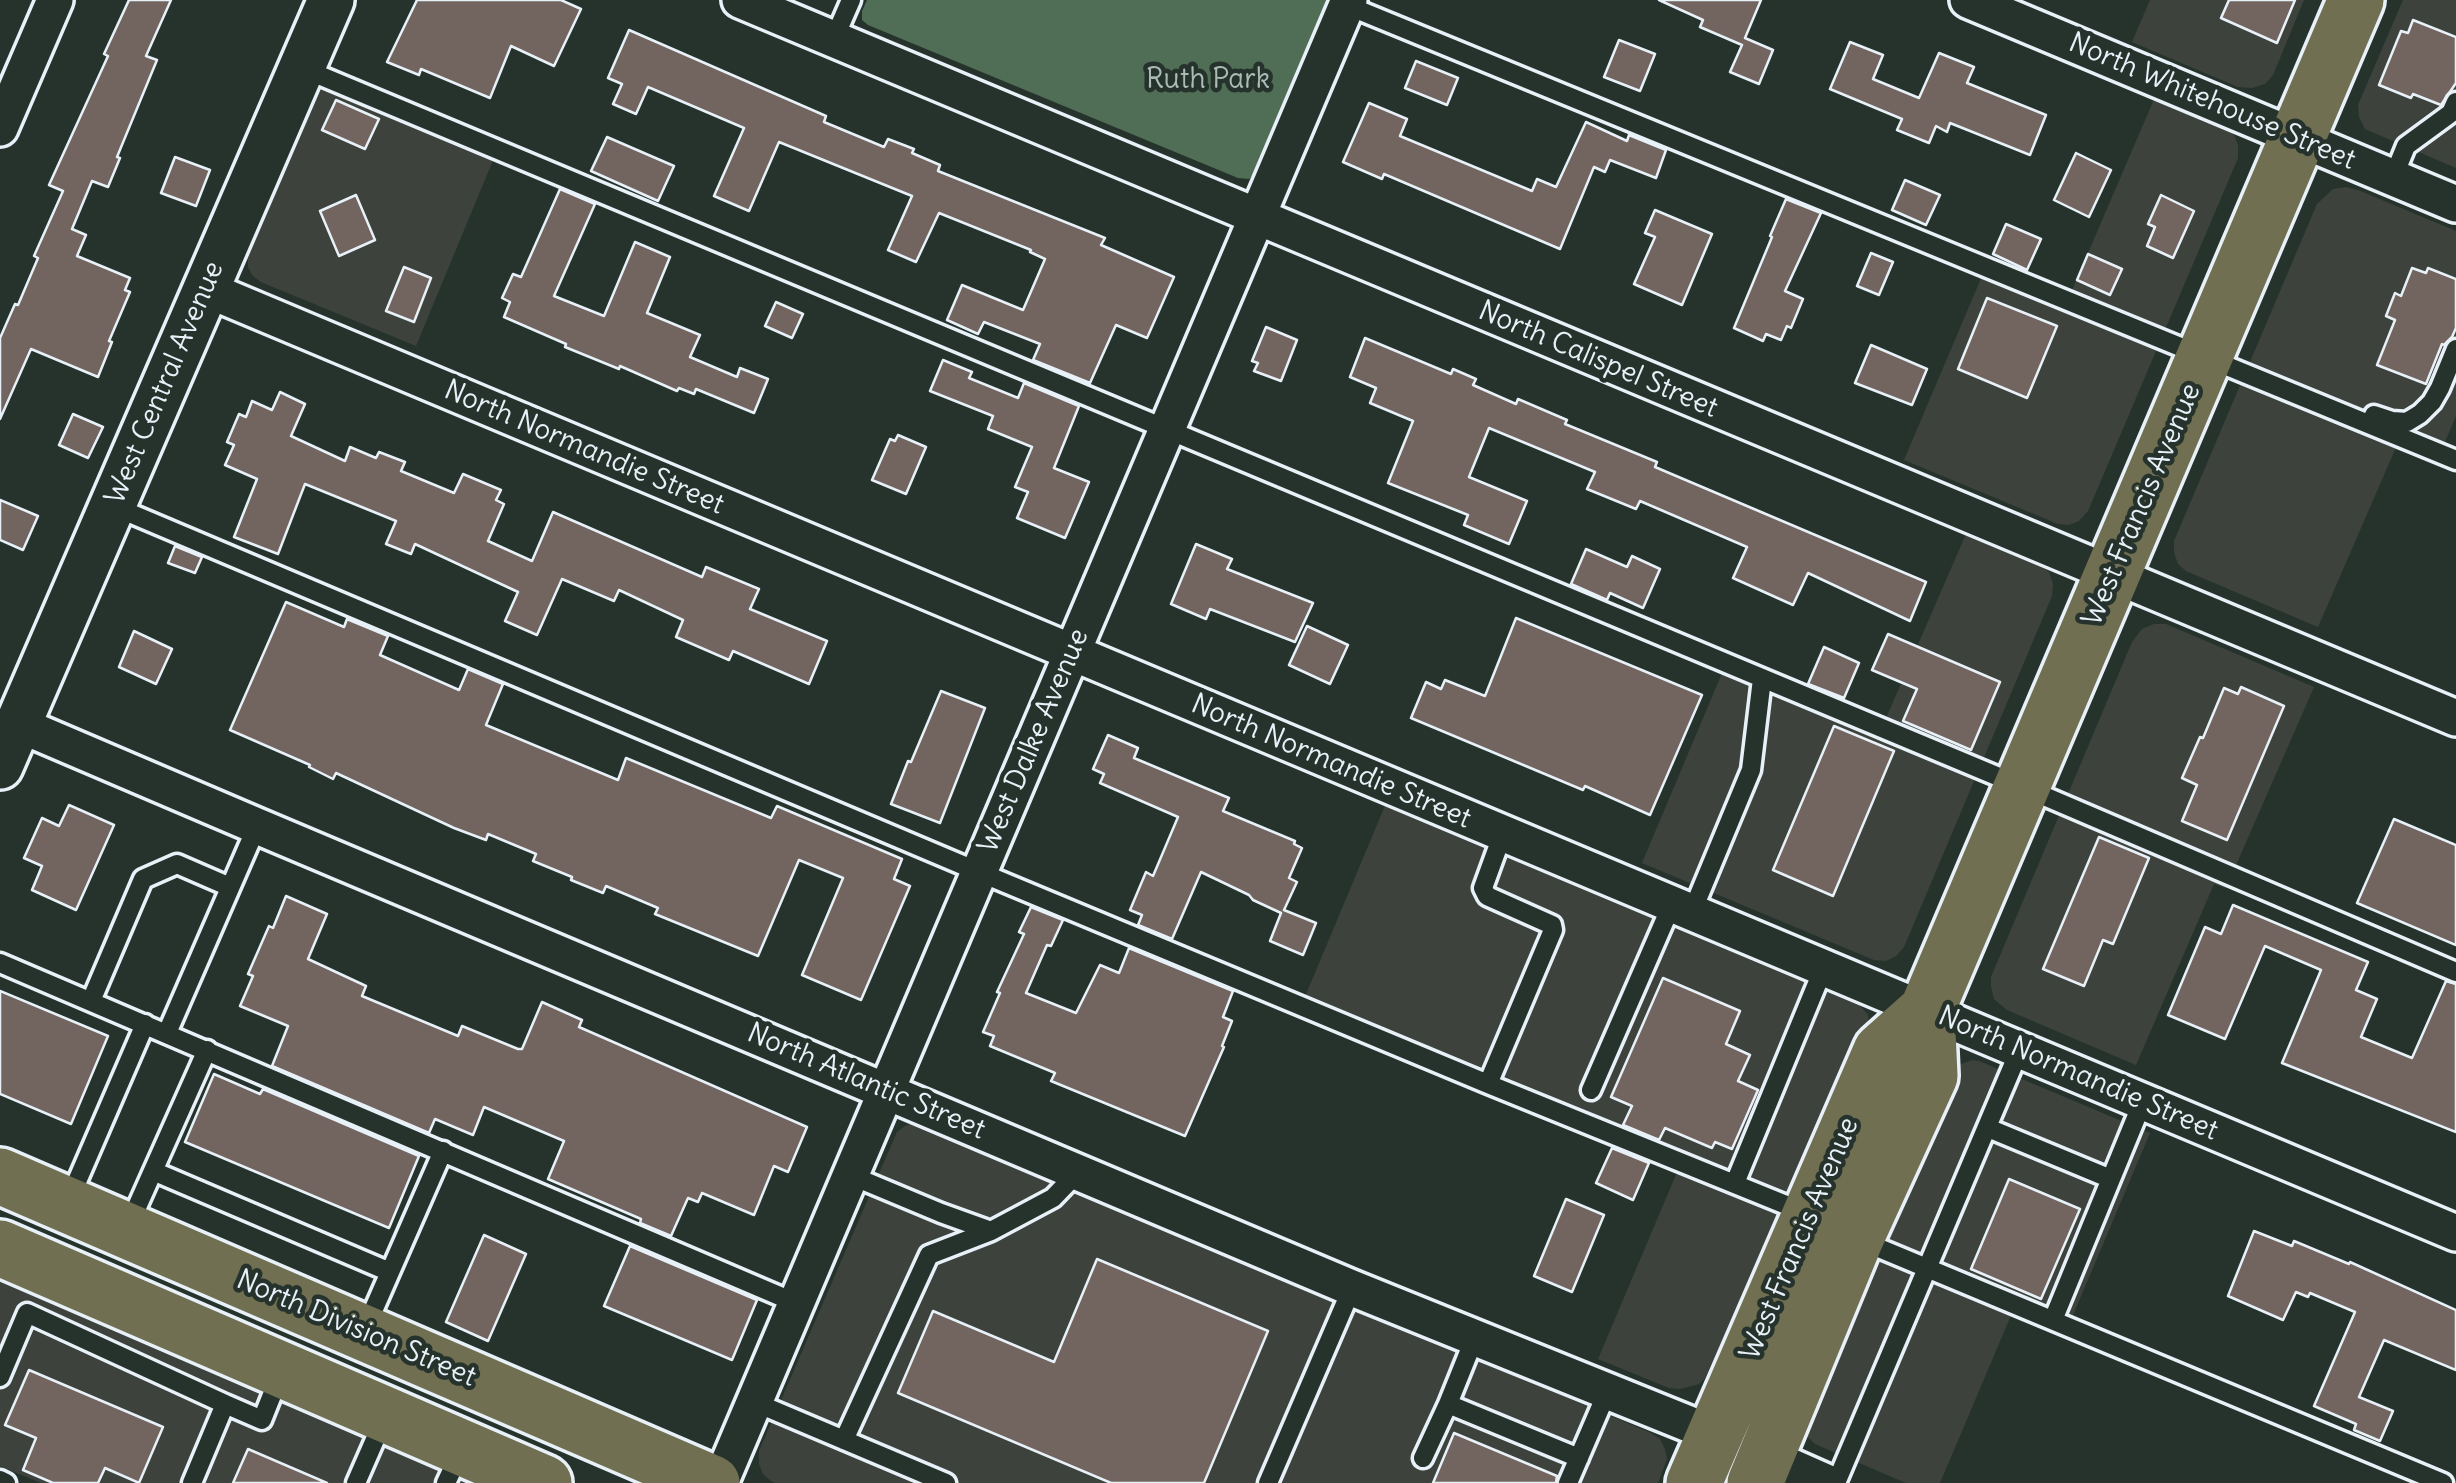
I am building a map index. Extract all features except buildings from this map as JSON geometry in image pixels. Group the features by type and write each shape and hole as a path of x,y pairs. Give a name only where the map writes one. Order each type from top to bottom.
{"main road":[{"name":"West Francis Avenue","path":"1705,1459 1833,1226 1930,1076 1927,1010 2356,0"},
{"name":"North Division Street","path":"0,1176 716,1483"},
{"name":"West Francis Avenue","path":"1761,1469 1833,1226"},
{"path":"30,1281 161,1343 283,1370 386,1415 454,1465 544,1483"}],"street":[{"path":"0,128 55,0"},
{"name":"West Central Avenue","path":"0,766 331,0"},
{"name":"North Calispel Street","path":"740,0 2456,718"},
{"name":"North Whitehouse Street","path":"1968,0 2456,204"},
{"name":"West Dalke Avenue","path":"716,1483 754,1402 1348,2"},
{"name":"North Normandie Street","path":"206,289 2456,1233"},
{"name":"North Atlantic Street","path":"18,724 1352,1288 1608,1390 1705,1459"},
{"path":"1761,1469 1828,1483"}],"lane":[{"path":"834,40 851,0"},
{"path":"1348,2 2456,460"},
{"path":"301,68 2456,972"},
{"path":"2393,178 2406,146 2451,114 2456,102"},
{"path":"2305,384 2365,412 2407,422 2432,402 2456,349"},
{"path":"112,506 2444,1483"},
{"path":"1591,1090 1752,770 1762,679"},
{"path":"167,1033 256,826"},
{"path":"1488,1084 1553,930 1552,925 1487,896 1482,888 1503,834"},
{"path":"91,1001 143,878 177,864 230,887"},
{"path":"0,962 796,1303"},
{"path":"1735,1183 1824,967"},
{"path":"67,1205 145,1024"},
{"path":"127,1231 206,1050"},
{"path":"1836,1483 2020,1050"},
{"path":"2053,1320 2143,1101"},
{"path":"1988,1128 2111,1179"},
{"path":"364,1332 443,1151"},
{"path":"154,1170 390,1272"},
{"path":"844,1440 929,1255 991,1231 1053,1198 1078,1172"},
{"path":"850,1176 991,1231"},
{"path":"0,1377 30,1281"},
{"path":"1268,1483 1352,1288"},
{"path":"1423,1458 1475,1337"},
{"path":"161,1343 225,1404 262,1420 283,1370"},
{"path":"1568,1483 1608,1390"},
{"path":"754,1402 934,1481"},
{"path":"192,1483 225,1404"},
{"path":"1448,1404 1579,1458"},
{"path":"356,1483 386,1415"}],"shaded area":[{"path":"2150,0 2304,0 2273,75 2265,84 2252,88 2238,87 2132,42"},
{"path":"2403,0 2456,0 2456,168 2365,129 2359,117 2358,105"},
{"path":"323,80 496,153 416,346 261,282 248,267 248,257"},
{"path":"2155,97 2226,128 2238,145 2238,158 2088,511 2079,521 2058,524 1904,460 1985,269 2067,302"},
{"path":"2346,187 2456,231 2456,416 2436,463 2397,445 2318,627 2186,571 2178,564 2174,541 2317,204 2333,189"},
{"path":"1966,534 2038,563 2049,572 2052,596 1904,947 1896,956 1886,961 1874,960 1642,863 1725,666 1880,732"},
{"path":"2166,624 2314,687 2226,888 2214,884 2136,1065 2007,1010 1994,999 1991,977 2132,642 2142,629"},
{"path":"1387,801 1856,1001 1868,1015 1868,1035 1699,1384 1669,1388 1598,1359 1678,1170 1299,1011"},
{"path":"1972,1060 2150,1133 2065,1334 2012,1313 1940,1483 1906,1483 1815,1444 1803,1428 1956,1066"},
{"path":"913,1123 1651,1433 1660,1439 1667,1459 1658,1483 775,1483 763,1474 759,1451 897,1132"},
{"path":"0,1274 484,1483 41,1483 0,1466"}],"green space":[{"name":"Ruth Park","path":"867,0 1331,0 1257,172 1249,179 1238,178 868,25 862,20"}]}
